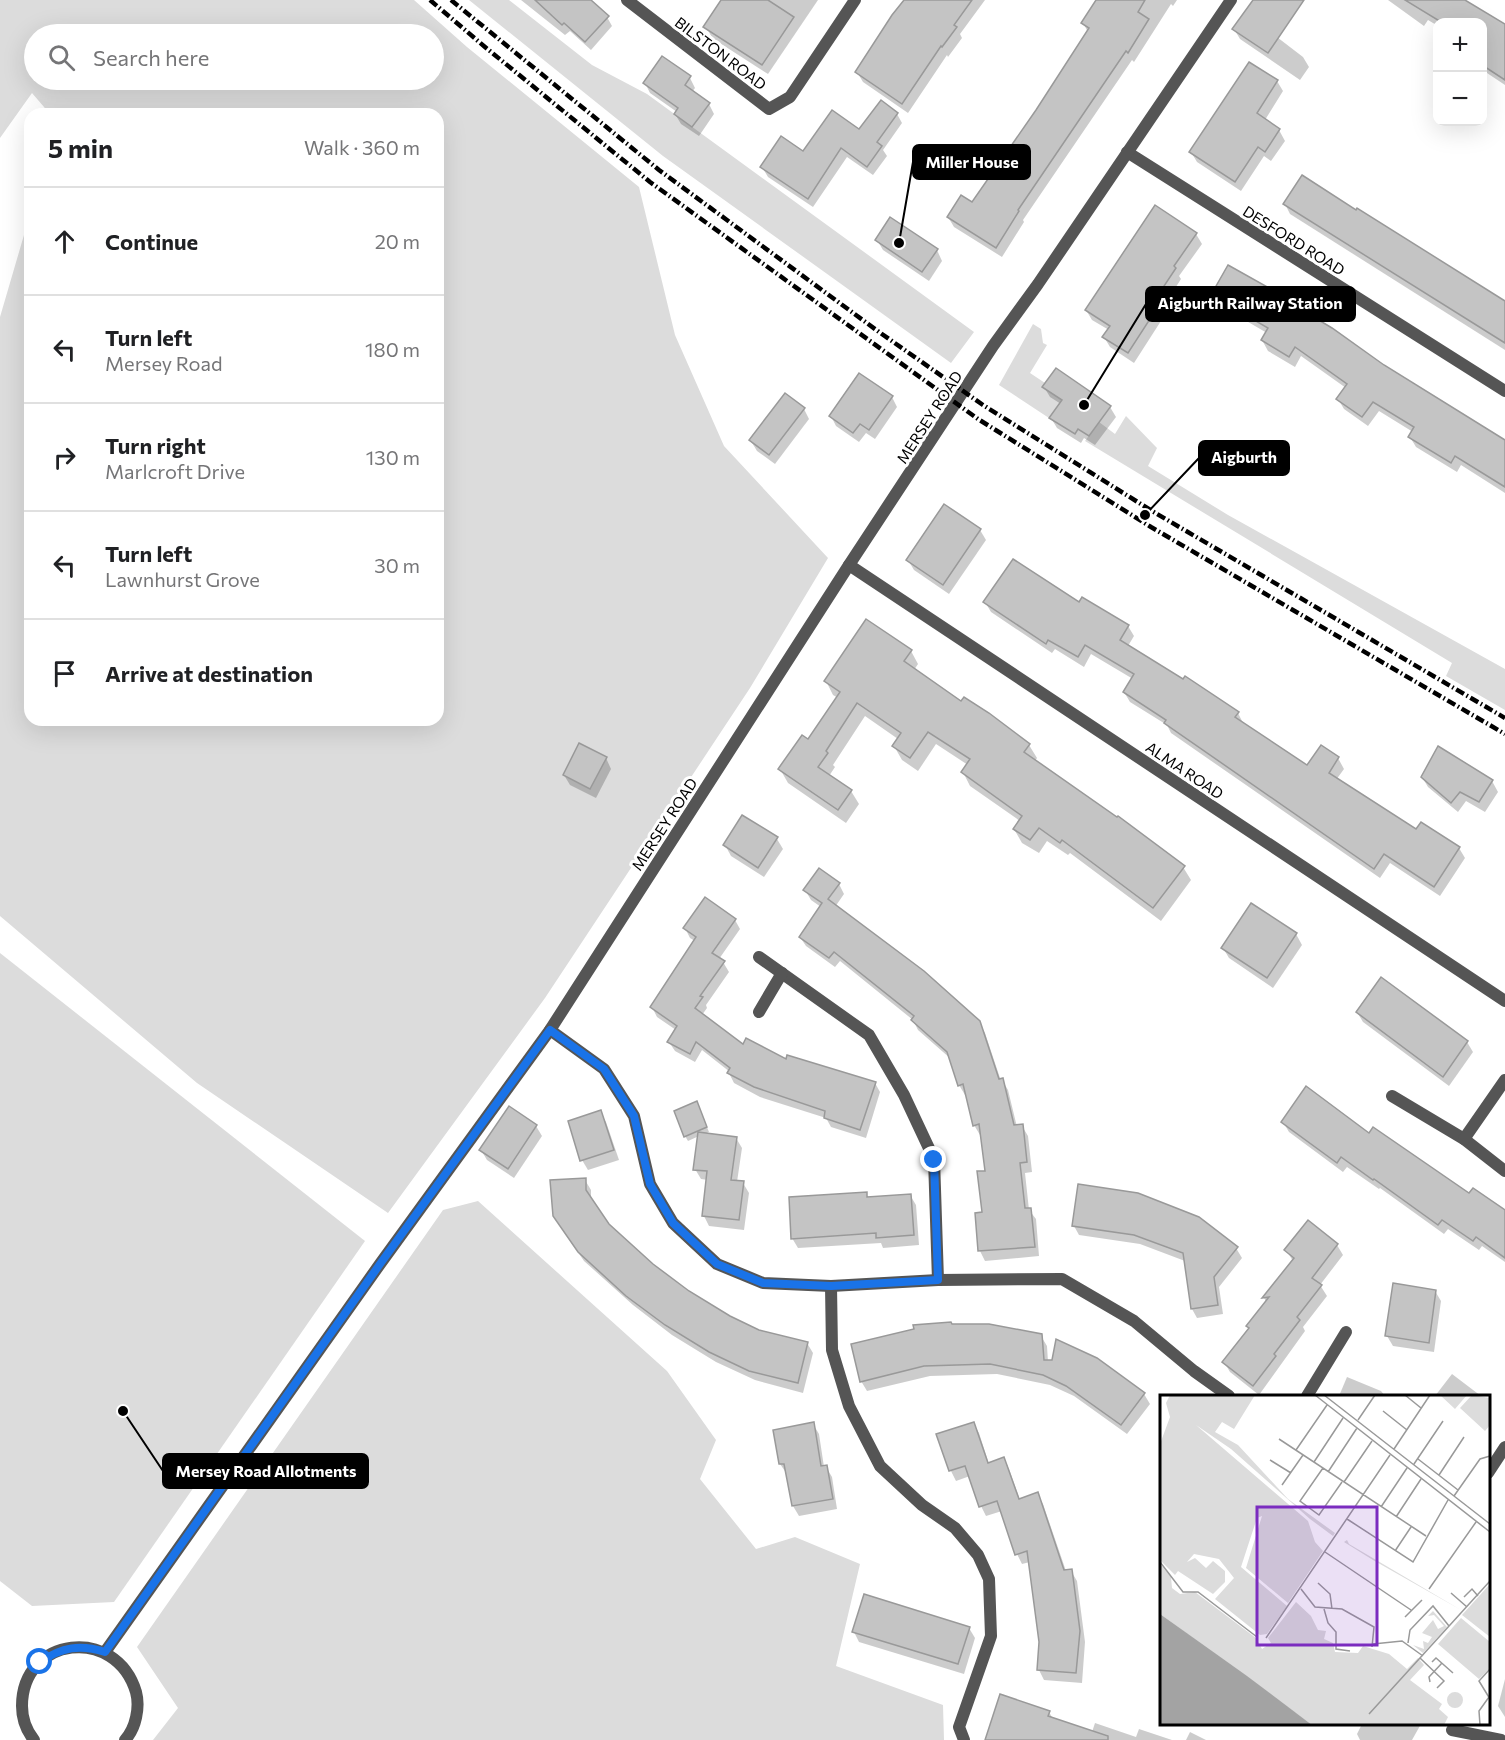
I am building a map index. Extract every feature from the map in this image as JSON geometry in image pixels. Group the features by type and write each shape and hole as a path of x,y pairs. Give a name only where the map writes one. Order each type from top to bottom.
{"street":[{"name":"BILSTON ROAD","path":"627,0 769,109 790,97 855,0"},
{"name":"MERSEY ROAD","path":"105,1652 387,1254 550,1030 849,565 993,346 1038,284 1231,0"},
{"name":"DESFORD ROAD","path":"1127,153 1505,391"},
{"name":"ALMA ROAD","path":"849,565 1505,1001"},
{"path":"759,957 869,1035 904,1095 934,1160 938,1280"},
{"path":"759,1012 782,973"},
{"path":"550,1030 604,1069 634,1116 650,1184 673,1223 717,1264 763,1283 831,1286 938,1280 1062,1279 1134,1321 1194,1371 1228,1395"},
{"path":"1464,1139 1505,1080"},
{"path":"1392,1096 1464,1139 1505,1171"},
{"path":"831,1286 832,1350 849,1406 880,1466 922,1505 955,1528 978,1555 988,1579 991,1636 958,1727 964,1740"},
{"path":"1308,1395 1347,1332"},
{"path":"1490,1470 1505,1447"},
{"path":"34,1740 28,1733 22,1714 22,1694 29,1675 40,1662 54,1652 71,1647 88,1647 105,1652 121,1663 132,1679 138,1698 136,1717 129,1736 125,1740"},
{"path":"1451,1731 1501,1740"}],"shaded area":[{"path":"0,0 414,0 441,24 24,24 24,90 444,90 444,27 639,187 675,335 724,446 828,558 750,688 545,998 388,1213 197,1083 0,916 0,317 24,235 24,726 444,726 444,108 45,108 32,93 0,138"},
{"path":"469,0 509,0 592,65 647,94 974,332 951,363 663,156"},
{"path":"1033,324 1041,329 1043,343 1047,345 1030,373 1045,383 1043,388 1062,400 1049,418 999,385"},
{"path":"1126,416 1157,448 1148,466 1228,515 1505,669 1505,710 1446,676 1452,663 1085,441 1099,422 1115,434"},
{"path":"0,953 365,1241 114,1602 32,1606 0,1581"},
{"path":"478,1201 667,1371 716,1440 700,1479 756,1549 795,1537 860,1564 836,1666 943,1705 944,1740 153,1740 178,1708 137,1647 443,1210"}],"building":[{"path":"535,0 591,0 609,16 585,42"},
{"path":"721,0 768,0 794,17 762,65 703,27"},
{"path":"904,0 972,0 954,25 957,27 941,46 902,104 855,72"},
{"path":"1096,0 1145,0 1138,12 1149,19 1128,53 1126,51 1018,210 996,248 947,217 961,195 972,202 1036,110 1089,28 1081,23"},
{"path":"1253,0 1304,0 1268,53 1232,29"},
{"path":"1405,0 1465,0 1505,24 1505,80 1487,68 1487,18 1434,18"},
{"path":"662,56 691,76 685,85 710,103 692,127 674,114 678,108 643,83"},
{"path":"1249,62 1278,80 1257,113 1280,129 1265,152 1258,147 1235,182 1189,152"},
{"path":"881,100 898,113 877,142 882,146 867,167 841,148 808,199 760,167 781,136 803,151 832,110 859,129"},
{"path":"1302,175 1505,301 1505,343 1283,204"},
{"path":"1155,205 1197,233 1174,266 1176,268 1158,295 1163,299 1128,353 1102,337 1110,326 1085,310"},
{"path":"890,217 938,249 922,272 875,240"},
{"path":"1228,265 1278,293 1277,295 1332,328 1384,365 1505,440 1505,487 1455,456 1451,463 1408,437 1414,427 1373,402 1362,417 1336,399 1347,384 1295,347 1289,357 1261,340 1268,328 1211,295"},
{"path":"1056,368 1111,406 1089,436 1078,429 1075,434 1049,418 1062,400 1042,387"},
{"path":"859,373 893,396 869,430 860,424 853,433 829,416"},
{"path":"785,393 805,408 769,455 749,440"},
{"path":"944,504 981,529 943,585 906,560"},
{"path":"1013,559 1079,602 1082,597 1129,625 1120,640 1183,679 1185,676 1239,712 1235,717 1307,765 1321,745 1339,757 1329,773 1416,829 1421,822 1460,847 1434,887 1384,854 1374,869 1164,723 1166,720 1123,692 1134,674 1085,645 1078,657 1048,640 1046,644 983,602"},
{"path":"866,619 912,650 904,661 961,701 964,697 989,713 1030,744 1024,752 1118,816 1185,866 1153,908 1062,840 1060,843 1039,828 1030,840 1013,829 1022,816 961,772 970,759 928,732 910,758 892,746 901,733 857,703 818,767 852,790 838,810 778,769 802,735 808,739 840,692 824,681"},
{"path":"579,743 607,757 590,789 563,775"},
{"path":"1438,746 1493,780 1479,802 1460,792 1451,803 1421,777"},
{"path":"742,815 778,837 758,868 723,845"},
{"path":"819,868 840,883 828,899 924,971 980,1021 999,1079 1003,1078 1014,1125 1023,1124 1027,1162 1020,1163 1025,1208 1031,1208 1035,1247 978,1251 975,1213 982,1212 977,1171 985,1171 979,1124 973,1126 963,1084 958,1086 947,1052 911,1020 914,1016 834,952 829,958 799,937 822,903 803,890"},
{"path":"705,897 736,919 712,953 725,961 700,996 703,997 695,1008 743,1044 746,1038 786,1059 787,1055 876,1082 860,1130 824,1118 825,1111 754,1087 727,1073 730,1068 696,1042 690,1054 667,1042 677,1026 650,1007 696,937 683,928"},
{"path":"1251,903 1297,933 1267,978 1221,948"},
{"path":"1381,977 1468,1041 1443,1077 1356,1012"},
{"path":"1306,1086 1369,1133 1373,1127 1469,1193 1473,1188 1505,1210 1505,1258 1476,1237 1473,1241 1442,1220 1438,1225 1341,1157 1337,1163 1281,1122"},
{"path":"697,1101 707,1127 684,1137 674,1111"},
{"path":"509,1106 537,1125 508,1169 479,1150"},
{"path":"601,1110 614,1150 580,1161 568,1121"},
{"path":"698,1132 737,1137 731,1180 744,1181 739,1220 702,1216 707,1171 693,1170"},
{"path":"586,1178 586,1190 609,1224 653,1264 689,1291 730,1316 759,1330 808,1342 798,1383 749,1371 709,1352 665,1325 626,1296 578,1252 553,1216 550,1180"},
{"path":"1078,1184 1138,1193 1199,1217 1238,1247 1214,1277 1218,1305 1191,1309 1183,1253 1134,1235 1072,1226"},
{"path":"867,1192 867,1197 911,1194 914,1235 876,1238 876,1233 791,1239 789,1197"},
{"path":"1308,1220 1338,1244 1312,1278 1322,1285 1297,1317 1300,1320 1253,1386 1222,1362 1249,1328 1246,1326 1269,1297 1262,1298 1294,1258 1284,1250"},
{"path":"1393,1283 1436,1290 1429,1343 1385,1336"},
{"path":"951,1322 952,1324 989,1324 1042,1334 1044,1360 1052,1360 1056,1339 1097,1358 1145,1393 1121,1425 1066,1386 1043,1375 990,1364 924,1366 860,1382 851,1344 914,1329 913,1325"},
{"path":"814,1422 821,1466 827,1465 833,1499 792,1506 784,1464 779,1464 773,1430"},
{"path":"974,1422 988,1463 1004,1457 1019,1499 1038,1492 1064,1570 1072,1569 1080,1631 1076,1673 1037,1670 1039,1642 1027,1551 1015,1555 997,1501 979,1507 965,1466 949,1471 936,1434"},
{"path":"864,1594 970,1627 958,1664 852,1632"},
{"path":"1000,1694 1050,1711 1048,1716 1108,1736 1108,1740 985,1740"}],"railway":[{"path":"430,0 650,182 978,419 1151,527 1505,734"},
{"path":"451,0 659,170 879,332 983,405 1152,511 1505,718"}],"place":[{"name":"Miller House","path":"899,243"},
{"name":"Aigburth Railway Station","path":"1084,405"},
{"name":"Aigburth","path":"1145,515"},
{"name":"Mersey Road Allotments","path":"123,1411"}],"route":[{"path":"40,1662 54,1652 71,1647 88,1647 105,1652 380,1264 550,1030 604,1069 634,1116 650,1184 673,1223 717,1264 763,1283 831,1286 938,1280 934,1160"}]}
